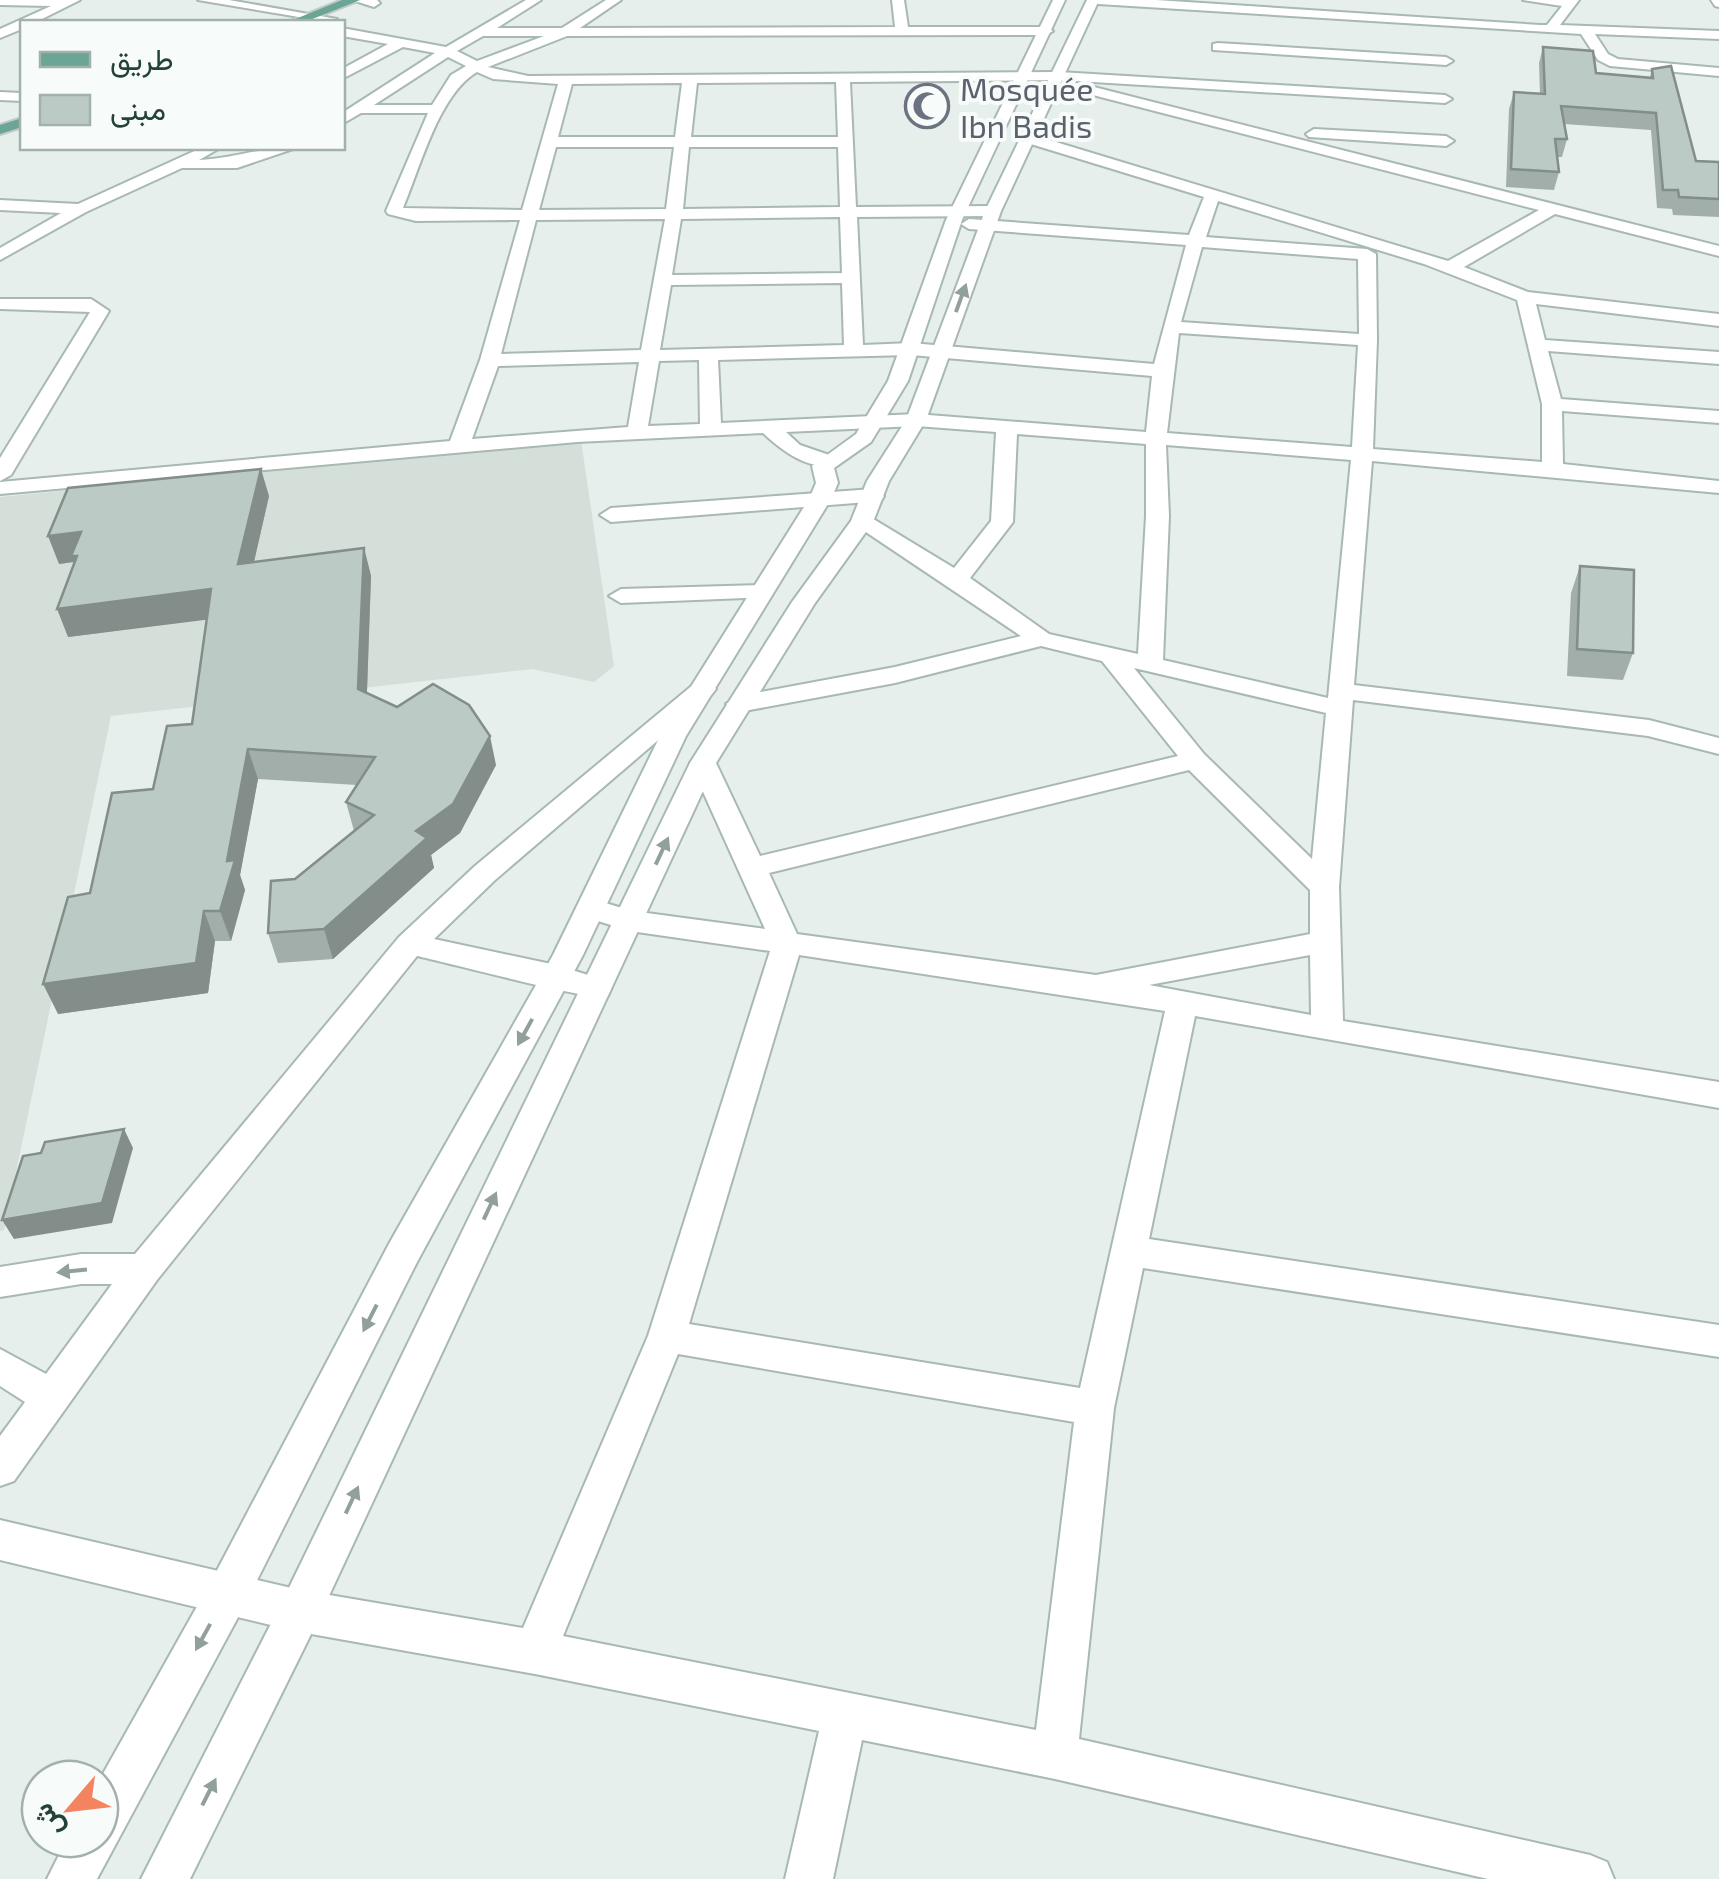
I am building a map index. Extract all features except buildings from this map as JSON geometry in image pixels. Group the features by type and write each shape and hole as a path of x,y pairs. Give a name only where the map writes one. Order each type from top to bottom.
{"main road":[{"path":"322,19 356,0"},
{"path":"322,19 377,1"}],"street":[{"path":"204,0 322,19"},
{"path":"356,0 377,1"},
{"path":"345,118 408,75 534,0"},
{"path":"615,0 561,34 456,78 437,110 394,211 404,215 531,215 848,210 991,218 1194,242 1430,260"},
{"path":"898,0 902,32"},
{"path":"120,1790 228,1593 403,1253 592,909 634,811 760,592 820,500 827,483 823,466 859,443 877,420 912,349 957,216 1059,0"},
{"path":"165,1879 300,1611 703,763 867,509 916,420 991,218 1095,0 1550,30 1719,35"},
{"path":"1530,0 1572,1"},
{"path":"0,1 70,1"},
{"path":"30,20 70,1"},
{"path":"1550,30 1572,1"},
{"path":"1198,117 1226,6"},
{"path":"1448,24 1448,149"},
{"path":"1585,30 1603,57 1615,63 1719,72"},
{"path":"345,32 447,51 504,78 690,80 902,32 1046,31"},
{"path":"479,32 561,34 805,55 843,77 1079,77 1210,66 1446,61"},
{"path":"345,74 402,42"},
{"path":"1210,66 1445,99"},
{"path":"408,75 456,78"},
{"path":"843,77 854,350"},
{"path":"1079,77 1092,90 1246,130 1448,149 1554,208 1719,250"},
{"path":"460,446 490,360 566,80"},
{"path":"637,433 674,212 690,80"},
{"path":"360,109 437,110"},
{"path":"1246,130 1448,149"},
{"path":"1026,138 1430,260 1526,297 1719,320"},
{"path":"550,142 846,142"},
{"path":"0,255 80,210 208,150"},
{"path":"180,164 237,162 281,150"},
{"path":"1151,665 1148,616 1158,525 1156,439 1171,327 1194,242 1213,194"},
{"path":"0,205 80,210"},
{"path":"1449,268 1554,208"},
{"path":"1327,1030 1324,887 1362,455 1368,340 1367,254"},
{"path":"661,280 851,278"},
{"path":"1526,297 1552,404 1553,469"},
{"path":"0,324 8,304 90,304 100,311 0,476"},
{"path":"1171,327 1368,340"},
{"path":"1540,345 1719,358"},
{"path":"490,360 912,349 1166,370"},
{"path":"708,354 711,432"},
{"path":"1552,404 1719,417"},
{"path":"0,488 460,446 637,433 770,430 877,420 1007,426 1553,469 1719,487"},
{"path":"957,580 1002,522 1007,426"},
{"path":"770,430 792,448 828,462"},
{"path":"611,514 820,500 867,509 1041,640 1113,658 1341,700 1649,728 1719,746"},
{"path":"621,596 760,592"},
{"path":"738,704 895,675 1041,640"},
{"path":"1113,658 1195,760 1324,887"},
{"path":"0,1468 144,1269 410,944 486,873 703,689"},
{"path":"751,868 1195,760"},
{"path":"535,1652 668,1336 787,944 703,763"},
{"path":"592,909 630,921 1089,986 1719,1095"},
{"path":"1089,986 1325,942"},
{"path":"410,944 556,976 596,989"},
{"path":"1055,1756 1095,1408 1182,1004"},
{"path":"1130,1251 1719,1341"},
{"path":"0,1282 81,1269 144,1269"},
{"path":"668,1336 1095,1408"},
{"path":"0,1366 51,1398"},
{"path":"0,1540 300,1611 535,1652 1055,1756 1590,1879"},
{"path":"809,1879 844,1714"}],"shaded area":[{"path":"581,440 614,666 594,682 532,669 111,716 4,1230 0,1231 0,497"}],"place":[{"name":"Mosquée Ibn Badis","path":"927,106"}]}
